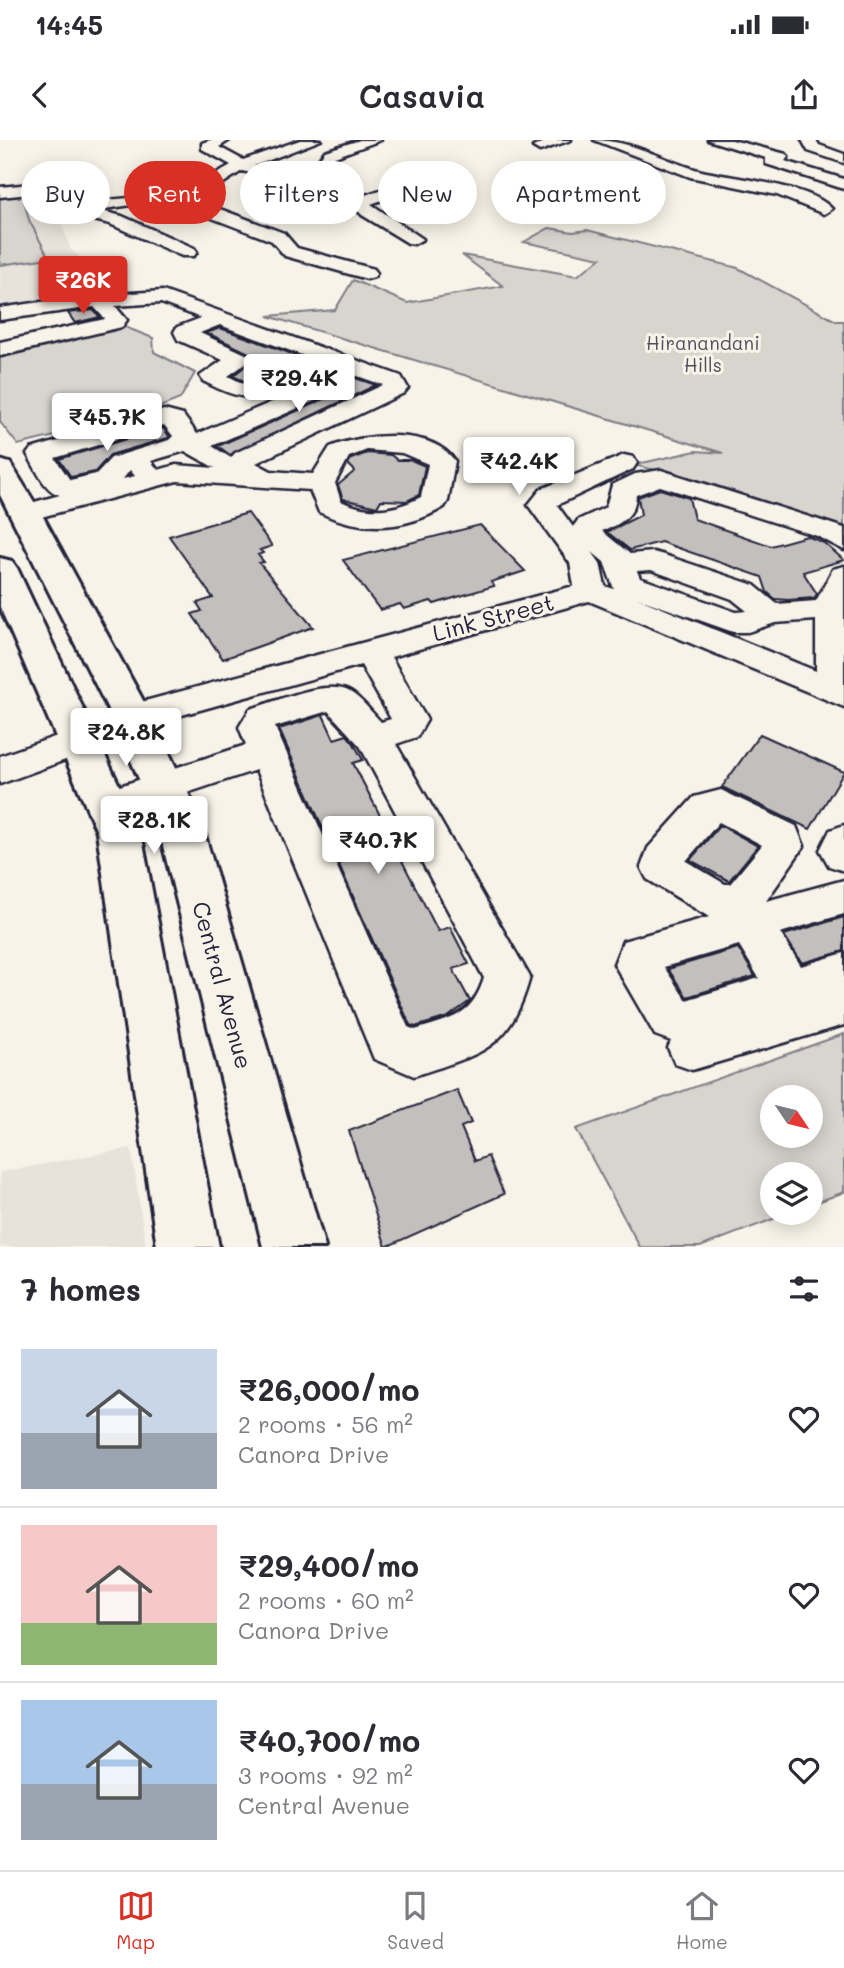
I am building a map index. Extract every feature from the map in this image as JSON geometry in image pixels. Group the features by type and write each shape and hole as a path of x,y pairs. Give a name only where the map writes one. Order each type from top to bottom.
{"main road":[{"name":"Central Avenue","path":"0,469 26,513 132,717 178,818 294,1247"},
{"path":"2,579 119,832 188,1247"}],"street":[{"path":"223,140 207,146 239,166"},
{"path":"226,174 239,166 314,140"},
{"path":"326,159 330,154 374,140"},
{"path":"540,147 564,140"},
{"path":"601,140 679,169 773,188 824,209"},
{"path":"628,140 730,173 726,180"},
{"path":"715,140 780,157 771,161 844,184"},
{"path":"809,140 813,148 823,146 844,150"},
{"path":"257,146 279,151"},
{"path":"823,146 844,159"},
{"path":"666,171 679,169"},
{"path":"0,192 21,190"},
{"path":"364,206 414,239"},
{"path":"226,217 278,237 291,252 367,273"},
{"path":"110,218 188,252"},
{"path":"5,316 99,301 139,297 170,299 393,381 396,388 244,459 240,465"},
{"path":"170,299 141,310 166,322 215,315"},
{"path":"0,349 115,323 117,320 99,301"},
{"path":"215,315 185,332 186,335 240,360 211,376 240,391 248,391 340,360"},
{"path":"268,481 240,465 224,463 196,448 197,443 322,388 324,386 313,381 314,377 340,360"},
{"path":"26,513 143,469 178,445 187,437 174,419 164,418 40,454 61,487 67,489 110,478 116,474 120,464 143,469 176,473 321,483"},
{"path":"624,463 551,495 542,505 585,563 591,591 827,688 835,657 820,610 844,575"},
{"path":"820,610 771,614 748,622 733,622 626,584 620,564 586,533 588,526 616,516 623,507 622,491 645,480 661,478 827,530 844,541"},
{"path":"620,564 653,561 702,568 743,592 771,614"},
{"name":"Link Street","path":"132,717 591,591"},
{"path":"358,653 409,720 404,728 384,735"},
{"path":"324,699 338,700 384,735 507,977 502,1002 492,1020 477,1031 414,1053 391,1043 257,727 263,718 324,699"},
{"path":"11,760 77,742"},
{"path":"106,806 160,780 250,751"},
{"path":"844,841 840,850 844,855"},
{"path":"814,1003 681,1023 672,1020 637,964 639,955 746,913 844,897"},
{"path":"746,913 814,1003"},
{"path":"692,1048 814,1003 844,973"}],"shaded area":[{"path":"21,188 21,224 62,224 71,250 117,287 0,308 0,190"},
{"path":"131,1148 146,1247 0,1247 0,1172"}],"green space":[{"path":"21,192 21,224 31,224 49,258 0,265 0,195"},
{"name":"Hiranandani Hills","path":"549,228 573,232 587,230 738,268 836,321 844,321 844,527 692,478 633,465 696,451 723,453 268,316 335,310 353,280 407,303 503,286 462,255 577,276 601,258 524,242"},
{"path":"117,324 153,338 154,352 195,373 180,399 137,416 18,445 0,422 0,358 75,340"},
{"path":"844,1034 844,1192 823,1200 823,1162 760,1162 760,1224 700,1247 640,1247 576,1129"}],"building":[{"path":"93,310 100,317 75,323 68,313"},
{"path":"220,328 301,359 244,381 233,376 253,359 249,353 207,333"},
{"path":"346,375 376,385 230,455 218,446 331,396 339,386 334,381"},
{"path":"299,382 302,386 267,401 260,397"},
{"path":"163,428 168,438 110,455 95,472 71,477 59,459"},
{"path":"367,453 391,455 397,460 411,460 425,466 419,495 407,501 381,500 377,507 343,499 338,485 355,471 348,464 351,459"},
{"path":"660,489 689,498 694,519 771,546 807,536 824,543 844,560 803,572 817,594 814,598 775,599 767,592 762,577 661,542 630,550 607,532 641,515 638,497"},
{"path":"248,513 272,546 260,550 263,553 258,555 264,562 259,563 313,627 223,659 192,614 202,611 197,603 213,598 169,536"},
{"path":"480,525 525,571 491,582 494,586 434,604 431,601 404,609 400,604 380,610 343,560"},
{"path":"323,715 334,739 347,735 353,742 363,760 353,763 385,825 395,822 411,854 400,857 438,931 450,927 469,964 453,969 470,1001 448,1017 415,1027 410,1025 279,729"},
{"path":"760,734 844,772 810,829 722,787"},
{"path":"720,825 758,846 729,881 690,860"},
{"path":"844,917 844,951 802,963 784,935"},
{"path":"738,948 755,976 687,997 668,969"},
{"path":"457,1090 471,1123 461,1127 475,1161 488,1156 504,1194 386,1247 349,1131"}]}
